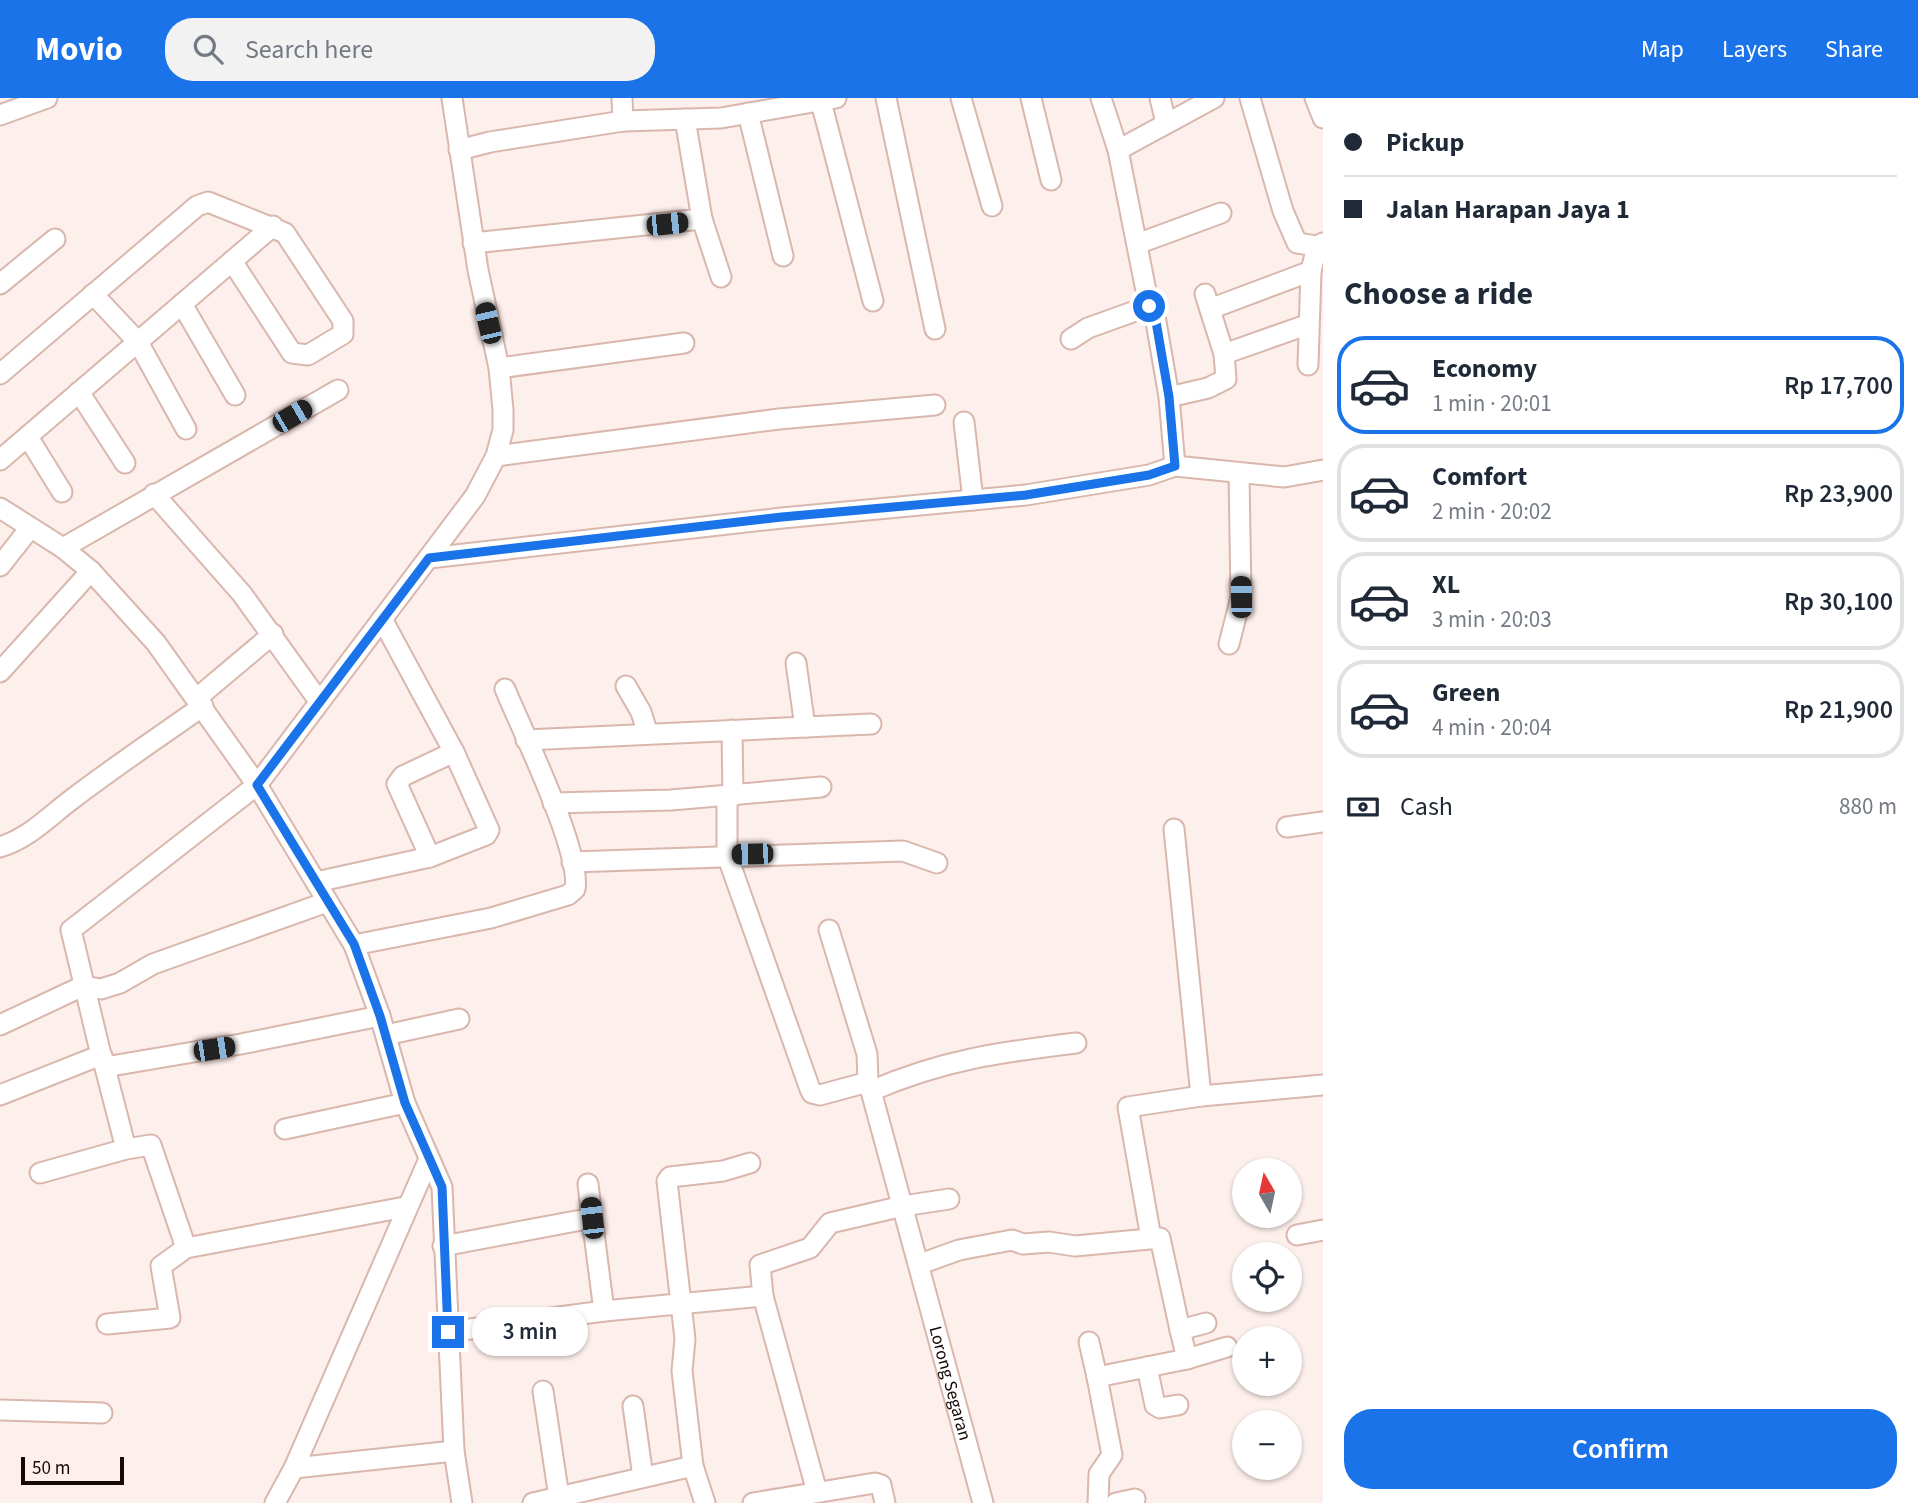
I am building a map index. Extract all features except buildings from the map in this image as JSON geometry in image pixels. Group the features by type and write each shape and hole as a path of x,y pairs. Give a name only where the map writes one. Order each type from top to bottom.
{"street":[{"path":"0,115 47,98"},
{"path":"126,1149 71,930 257,785 475,496 496,456 503,420 499,368 473,243 452,98"},
{"path":"622,98 623,121"},
{"path":"886,98 935,329"},
{"path":"961,98 992,206"},
{"path":"1031,98 1051,180"},
{"path":"1101,98 1118,150 1149,306 1155,316 1169,397 1175,466"},
{"path":"1160,98 1167,123"},
{"path":"1118,150 1214,98"},
{"path":"1250,98 1283,211 1297,243 1320,245 1311,271 1308,365"},
{"path":"1315,98 1323,118"},
{"path":"459,150 623,121 748,113 825,99 873,301"},
{"path":"748,113 783,256"},
{"path":"685,119 702,219 722,277"},
{"path":"0,374 203,203 215,202 285,233 343,321 344,334 308,355 292,354 232,261"},
{"path":"1137,244 1221,213"},
{"path":"473,243 702,219"},
{"path":"1,458 273,226"},
{"path":"0,284 55,239"},
{"path":"1169,397 1220,384 1226,379 1224,354 1207,301 1311,271"},
{"path":"93,293 138,342 186,429"},
{"path":"182,304 235,395"},
{"path":"1071,339 1088,328 1149,306"},
{"path":"1224,354 1309,324"},
{"path":"499,368 684,343"},
{"path":"63,548 338,390"},
{"path":"79,392 125,463"},
{"path":"496,456 779,419 935,405"},
{"path":"964,422 973,500"},
{"path":"28,437 62,492"},
{"path":"429,558 782,517 1026,495 1149,475 1175,466 1284,477 1323,470"},
{"path":"1229,644 1241,597 1239,473"},
{"path":"154,494 274,634 319,701"},
{"path":"0,508 63,548 91,571 133,615 200,702 257,785 354,944 380,1016 405,1103 442,1187 454,1451 462,1503"},
{"path":"0,566 30,528"},
{"path":"0,673 91,571"},
{"path":"316,882 430,857 486,835 489,830 454,752 382,620"},
{"path":"0,847 15,842 45,823 200,702 274,634"},
{"path":"796,663 805,727"},
{"path":"626,686 641,712 648,734"},
{"path":"354,944 491,918 568,895 575,889 572,862 553,803 505,689"},
{"path":"526,740 871,724"},
{"path":"732,730 727,855 812,1093 820,1095 869,1086 972,1056 1076,1043"},
{"path":"430,857 397,784 403,776 454,752"},
{"path":"553,803 730,796 821,787"},
{"path":"1287,827 1323,822"},
{"path":"1174,829 1201,1096"},
{"path":"572,862 903,851 937,863"},
{"path":"0,1025 83,986 101,989 120,983 153,964 327,902"},
{"name":"Lorong Segaran","path":"829,930 867,1054 869,1086 920,1264 983,1503"},
{"path":"0,1095 103,1061 241,1044 380,1016"},
{"path":"386,1035 459,1019"},
{"path":"1151,1238 1128,1107 1201,1096 1323,1085"},
{"path":"285,1129 405,1103"},
{"path":"40,1173 126,1149 151,1145 186,1248"},
{"path":"275,1503 294,1468 405,1208 429,1159"},
{"path":"705,1503 693,1466 682,1371 685,1339 667,1181 670,1177 723,1171 750,1163"},
{"path":"588,1184 604,1311"},
{"path":"817,1492 763,1296 759,1272 763,1262 810,1248 830,1223 903,1206 949,1199"},
{"path":"107,1324 170,1318 161,1266 186,1248 405,1208"},
{"path":"443,1246 592,1218"},
{"path":"1297,1235 1323,1230"},
{"path":"920,1264 958,1250 1012,1240 1023,1244 1049,1242 1075,1246 1160,1238 1187,1359"},
{"path":"448,1332 604,1311 763,1296"},
{"path":"1180,1330 1206,1323"},
{"path":"1089,1342 1112,1455 1099,1474 1098,1503"},
{"path":"1097,1377 1187,1359 1227,1347"},
{"path":"1147,1367 1156,1405 1178,1405"},
{"path":"542,1391 559,1497"},
{"path":"633,1406 643,1477"},
{"path":"0,1410 102,1413"},
{"path":"294,1468 454,1451"},
{"path":"533,1503 693,1466"},
{"path":"753,1503 879,1483 885,1503"}],"route":[{"path":"448,1332 442,1187 405,1103 380,1016 354,944 257,785 429,558 782,517 1026,495 1149,475 1175,466 1169,397 1155,316 1149,306"}]}
